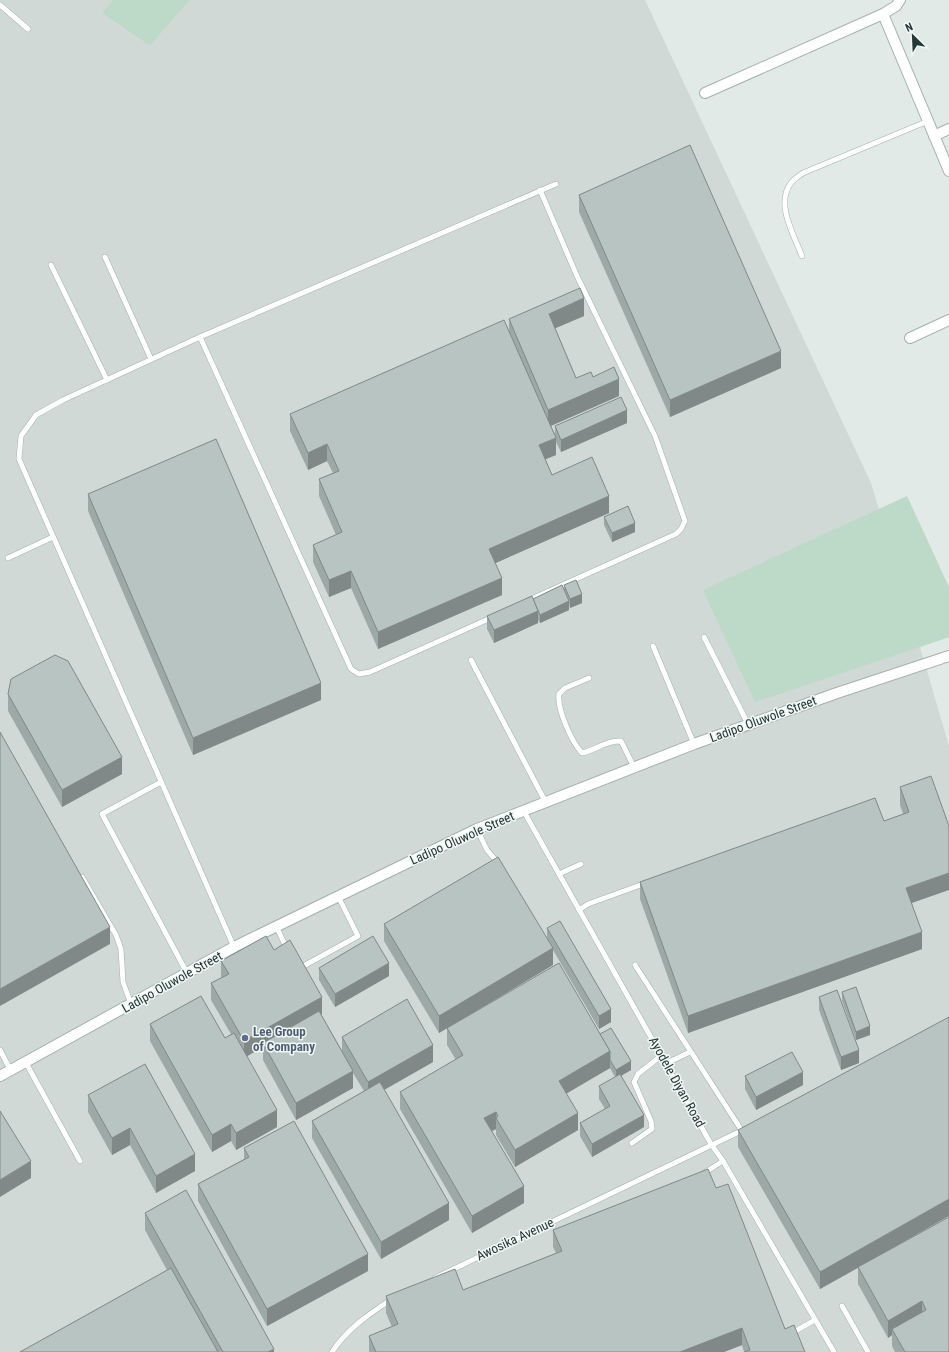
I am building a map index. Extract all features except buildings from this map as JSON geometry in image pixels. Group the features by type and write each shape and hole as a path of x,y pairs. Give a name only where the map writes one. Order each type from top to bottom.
{"street":[{"path":"706,93 883,14 896,6 900,0"},
{"path":"883,14 949,171"},
{"path":"934,136 949,129"},
{"path":"910,338 949,320"},
{"name":"Ladipo Oluwole Street","path":"0,1076 12,1071 234,947 477,829 545,801 748,724 949,656"}],"lane":[{"path":"0,5 28,29"},
{"path":"802,256 784,207 786,192 791,182 803,173 928,121"},
{"path":"234,947 19,459 21,436 36,415 107,380 200,337 556,184"},
{"path":"523,603 676,534 681,529 685,521 655,436 577,276 540,190"},
{"path":"105,257 151,360"},
{"path":"51,265 107,380"},
{"path":"200,337 351,669 359,674 370,672 501,613"},
{"path":"8,558 53,537"},
{"path":"704,638 748,724"},
{"path":"653,646 694,744"},
{"path":"471,660 545,801"},
{"path":"589,678 565,688 559,694 558,701 574,744 582,753 591,751 613,741 621,741 634,767"},
{"path":"161,782 102,814 187,973"},
{"name":"Ayodele Diyan Road","path":"523,810 667,1063 711,1144 723,1161 834,1352"},
{"path":"477,829 487,850 500,865"},
{"path":"559,874 581,864"},
{"path":"80,873 116,935 121,949 123,982 131,1004"},
{"path":"579,910 588,904 655,879"},
{"path":"295,962 298,968 358,936 338,896"},
{"path":"276,926 292,956"},
{"path":"634,965 742,1131"},
{"path":"0,1050 12,1071"},
{"path":"667,1063 690,1052"},
{"path":"632,1143 652,1129 651,1121 634,1082 638,1074 662,1055"},
{"path":"26,1063 80,1161"},
{"name":"Awosika Avenue","path":"426,1282 711,1144 749,1128"},
{"path":"698,1176 723,1161"},
{"path":"332,1352 340,1340 365,1316 397,1295"},
{"path":"842,1306 868,1352"},
{"path":"784,1336 815,1320"}],"shaded area":[{"path":"0,0 113,0 102,13 150,46 190,0 645,0 871,483 885,529 949,587 949,637 920,647 949,746 949,1352 0,1352"}],"green space":[{"path":"113,0 190,0 150,46 102,13"},
{"path":"907,496 949,587 949,637 755,702 703,590"}],"place":[{"name":"Lee Group of Company","path":"245,1038"}]}
